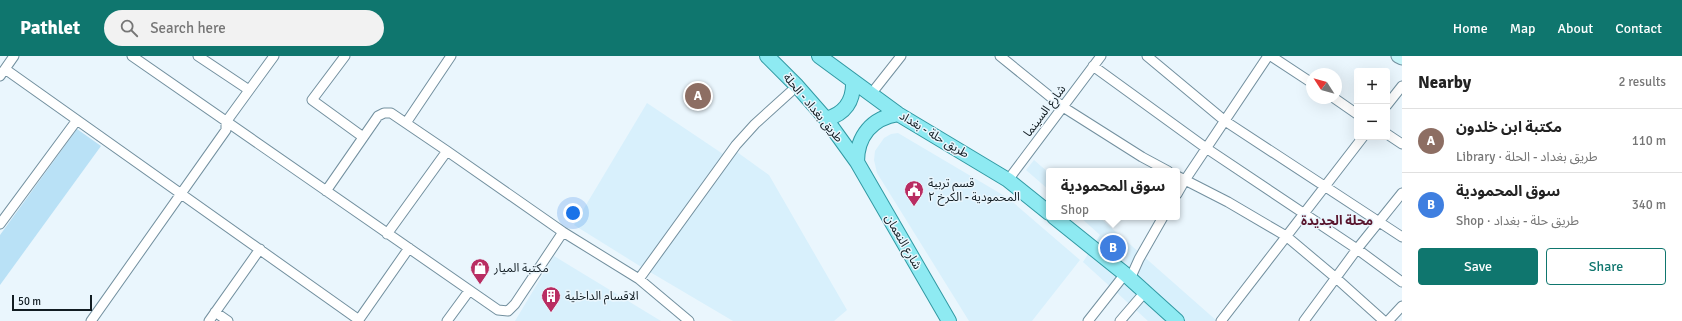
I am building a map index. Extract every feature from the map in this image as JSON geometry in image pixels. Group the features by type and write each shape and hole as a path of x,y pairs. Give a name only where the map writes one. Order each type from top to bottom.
{"main road":[{"name":"طريق بغداد - الحلة","path":"766,56 797,86 826,119 857,162"},
{"name":"طريق حلة - بغداد","path":"819,56 898,114 1008,180 1046,211"},
{"path":"826,119 839,114 849,103 852,96 854,81"},
{"path":"857,162 859,145 867,130 881,119 898,114"},
{"name":"شارع النعمان","path":"857,162 949,321"},
{"path":"1058,220 1127,276 1177,321"}],"street":[{"path":"14,56 3,72 77,120 359,320 409,248"},
{"path":"132,56 498,310 508,311 515,304 562,232"},
{"path":"198,56 249,90"},
{"path":"91,321 226,130 226,122 274,56"},
{"path":"345,56 312,100 363,137"},
{"path":"406,123 451,56"},
{"path":"871,94 901,56"},
{"path":"1000,56 1063,107 1142,157 1162,168"},
{"name":"شارع السينما","path":"1008,180 1101,56"},
{"path":"1147,56 1225,121 1378,223 1402,237"},
{"path":"1268,56 1206,148 1181,178 1228,202 1286,236 1384,321"},
{"path":"1272,56 1306,79"},
{"path":"1398,56 1402,58"},
{"path":"1093,66 1206,148 1357,249 1402,282"},
{"path":"638,279 736,145 755,124 797,86"},
{"path":"1388,104 1402,86"},
{"path":"1342,104 1354,112"},
{"path":"326,191 378,116 384,113 391,113 562,232 638,279 689,321"},
{"path":"0,224 77,120"},
{"path":"1390,136 1402,144"},
{"path":"1220,321 1361,140"},
{"path":"387,234 447,151"},
{"path":"1304,321 1357,249 1402,193"},
{"path":"1088,321 1127,276 1139,259 1161,220"},
{"path":"209,321 260,250"},
{"path":"448,321 469,291"},
{"path":"1120,321 1145,292"},
{"path":"1388,321 1402,306"},
{"path":"215,312 228,321"}],"shaded area":[{"path":"647,103 723,154 643,268 574,225"},
{"path":"77,129 101,146 0,285 0,235"},
{"path":"898,133 1008,198 1080,260 1032,321 969,321 877,173 874,160 875,151 884,138 891,134"},
{"path":"737,152 769,175 847,310 834,321 733,321 650,272"},
{"path":"1034,160 1046,170 1046,187 1026,170"},
{"path":"1083,220 1102,220 1217,321 1148,321 1083,262 1100,235"},
{"path":"554,256 661,321 515,321"}],"place":[{"name":"مكتبة ابن خلدون","path":"698,96"},
{"name":"قسم تربية المحمودية - الكرخ ٢","path":"914,207"},
{"name":"سوق المحمودية","path":"1113,248"},
{"name":"مكتبة الميار","path":"480,285"},
{"name":"الاقسام الداخلية","path":"551,313"}],"district":[{"name":"محلة الجديدة","path":"1337,221"}]}
